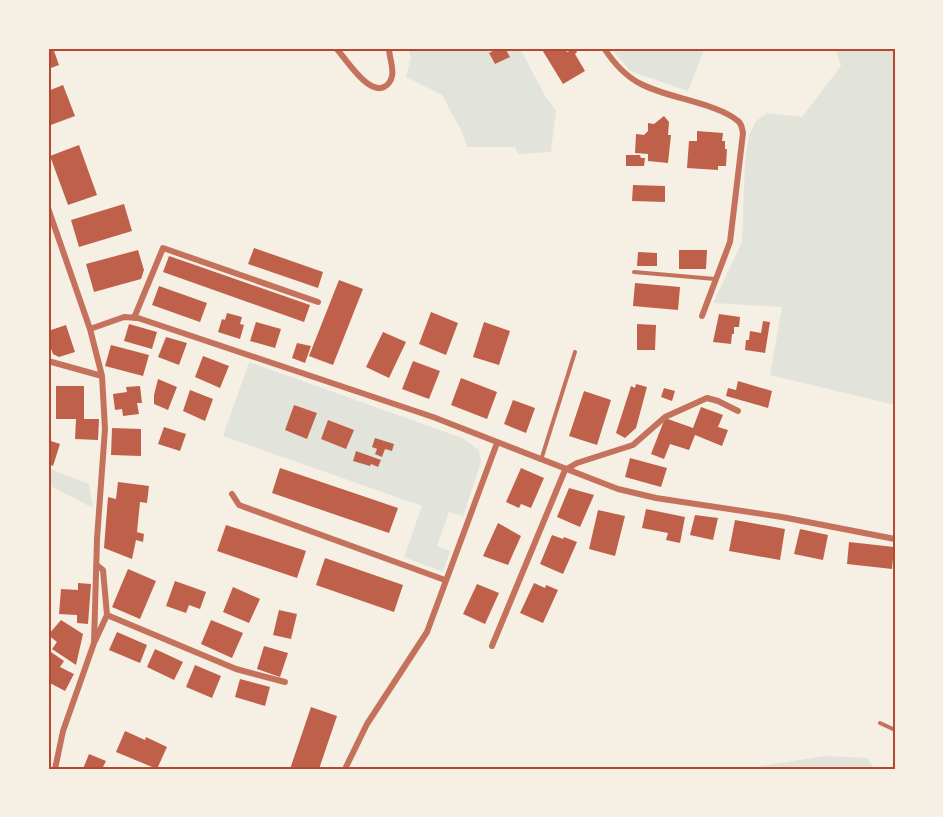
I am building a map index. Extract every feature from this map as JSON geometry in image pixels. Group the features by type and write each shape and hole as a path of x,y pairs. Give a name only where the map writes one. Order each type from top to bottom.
{"street":[{"path":"336,48 365,83 378,88 387,85 392,77 389,48"},
{"path":"604,48 612,61 638,83 716,110 739,121 742,127 733,228 730,242 702,316"},
{"path":"48,208 90,328 102,376 105,429 97,539 94,643"},
{"path":"134,318 163,248 318,302"},
{"path":"90,328 124,316 134,318 433,417 618,489 656,498 782,517 895,539"},
{"path":"48,361 102,376"},
{"path":"492,646 565,470 577,463 633,445 664,417 707,398 738,411"},
{"path":"345,769 367,724 426,632 497,443"},
{"path":"232,494 239,505 445,580"},
{"path":"56,769 63,731 94,643 107,615 103,570 98,566"},
{"path":"107,615 236,669 285,682"}],"lane":[{"path":"634,272 715,279"},
{"path":"541,460 575,352"},
{"path":"880,723 895,730"}],"shaded area":[{"path":"408,48 520,48 546,98 556,110 551,152 518,154 515,147 467,147 462,132 442,95 406,77 411,58"},
{"path":"611,48 705,48 688,91 630,71"},
{"path":"835,48 895,48 895,405 770,375 782,307 713,303 742,242 745,163 749,135 756,121 767,113 802,117 841,66"},
{"path":"249,362 462,438 479,450 481,462 463,516 449,512 437,546 450,551 443,572 404,557 422,506 223,436"},
{"path":"48,468 89,484 93,508 48,485"},
{"path":"826,756 868,758 873,767 871,769 756,769 761,766"}],"building":[{"path":"48,48 53,48 59,65 48,69"},
{"path":"505,48 510,57 495,64 489,53"},
{"path":"541,48 564,48 567,52 576,48 575,54 585,71 563,84"},
{"path":"63,85 75,116 48,126 48,91"},
{"path":"664,116 669,122 668,135 671,135 668,163 648,161 648,154 635,153 636,134 644,135 648,131 648,123 654,124"},
{"path":"697,131 723,133 722,141 725,141 725,149 727,149 726,166 718,166 718,170 687,168 689,141 697,141"},
{"path":"79,145 97,195 68,205 50,156"},
{"path":"626,155 640,155 641,158 645,158 644,166 626,166"},
{"path":"633,185 665,186 665,202 632,201"},
{"path":"124,204 132,231 79,247 71,220"},
{"path":"254,248 323,272 318,288 248,264"},
{"path":"138,250 144,270 141,279 94,292 86,264"},
{"path":"679,250 707,250 706,269 679,269"},
{"path":"638,252 657,253 657,266 637,266"},
{"path":"169,256 310,305 304,322 163,272"},
{"path":"339,280 363,289 333,365 309,356"},
{"path":"635,283 680,287 678,310 633,306"},
{"path":"159,286 207,303 200,322 152,305"},
{"path":"431,312 458,323 446,355 419,344"},
{"path":"227,313 242,317 240,324 244,325 240,339 218,332 222,319 225,320"},
{"path":"719,314 740,317 739,327 734,327 731,344 713,342"},
{"path":"763,321 770,322 765,353 745,350 750,331 761,333"},
{"path":"256,322 281,329 275,348 250,341"},
{"path":"484,322 510,331 499,365 473,357"},
{"path":"129,324 157,332 152,349 124,341"},
{"path":"637,324 656,325 655,350 637,350"},
{"path":"66,325 75,352 59,357 53,354 48,341 48,331"},
{"path":"383,332 406,342 389,378 366,367"},
{"path":"166,337 187,343 179,365 158,357"},
{"path":"297,343 311,346 305,363 292,358"},
{"path":"111,345 149,355 143,376 105,366"},
{"path":"203,356 229,366 220,388 195,377"},
{"path":"413,361 440,371 429,399 402,389"},
{"path":"461,378 497,392 487,419 451,405"},
{"path":"158,379 177,387 168,410 154,404"},
{"path":"738,381 772,391 768,408 726,396 728,388 736,390"},
{"path":"636,384 647,387 636,428 625,438 616,433 631,386 635,388"},
{"path":"56,386 84,386 84,419 99,419 98,440 75,439 76,419 56,419"},
{"path":"140,386 142,403 137,403 139,414 123,416 122,409 115,410 113,394 127,392 126,387"},
{"path":"664,388 675,391 672,401 661,397"},
{"path":"190,390 213,399 205,421 183,411"},
{"path":"584,391 611,400 597,445 569,436"},
{"path":"513,400 535,408 526,433 504,424"},
{"path":"294,405 317,413 307,439 285,430"},
{"path":"701,407 723,415 718,427 728,430 722,446 695,435 689,450 670,444 664,459 651,454 665,418 693,428"},
{"path":"328,420 354,430 346,449 321,439"},
{"path":"164,427 186,434 180,451 158,444"},
{"path":"112,428 141,429 141,456 111,455"},
{"path":"375,438 394,444 392,451 385,449 382,457 375,454 377,449 372,447"},
{"path":"48,440 60,444 53,466 48,464"},
{"path":"356,451 381,460 378,467 353,461"},
{"path":"630,458 667,468 661,487 625,477"},
{"path":"280,468 398,508 389,533 272,493"},
{"path":"521,468 544,478 531,508 521,504 519,508 506,502"},
{"path":"118,482 149,486 147,503 140,502 137,532 144,534 143,542 136,540 132,559 104,548 108,497 116,499"},
{"path":"569,488 594,495 580,527 557,517"},
{"path":"646,509 685,517 680,543 666,540 668,533 642,528"},
{"path":"598,510 625,516 615,556 589,549"},
{"path":"695,515 718,518 713,540 690,535"},
{"path":"735,520 785,529 780,560 729,551"},
{"path":"498,523 521,536 508,565 483,556"},
{"path":"226,525 306,551 297,578 217,551"},
{"path":"800,529 828,535 823,560 794,554"},
{"path":"552,535 577,542 563,574 540,564"},
{"path":"849,542 894,547 892,569 847,564"},
{"path":"325,558 403,585 394,612 316,585"},
{"path":"128,569 156,581 140,619 112,607"},
{"path":"175,581 206,592 200,609 189,605 186,613 166,606"},
{"path":"78,583 91,584 88,624 77,623 77,615 59,614 61,589 78,590"},
{"path":"534,583 558,590 543,623 520,613"},
{"path":"477,584 499,593 485,624 463,614"},
{"path":"233,587 260,599 249,623 223,612"},
{"path":"279,610 297,614 291,639 273,635"},
{"path":"61,620 83,634 76,665 52,649 57,642 48,635"},
{"path":"211,620 243,633 232,658 201,644"},
{"path":"117,632 147,645 140,663 109,650"},
{"path":"264,646 288,653 280,677 257,669"},
{"path":"155,649 183,662 174,680 147,667"},
{"path":"48,650 64,661 60,667 74,674 65,691 48,682"},
{"path":"195,665 221,676 212,698 186,687"},
{"path":"240,679 270,687 265,706 235,697"},
{"path":"311,707 337,716 319,769 290,769"},
{"path":"125,731 145,740 146,737 167,747 157,769 116,752"},
{"path":"89,754 106,761 102,769 83,769"}]}
